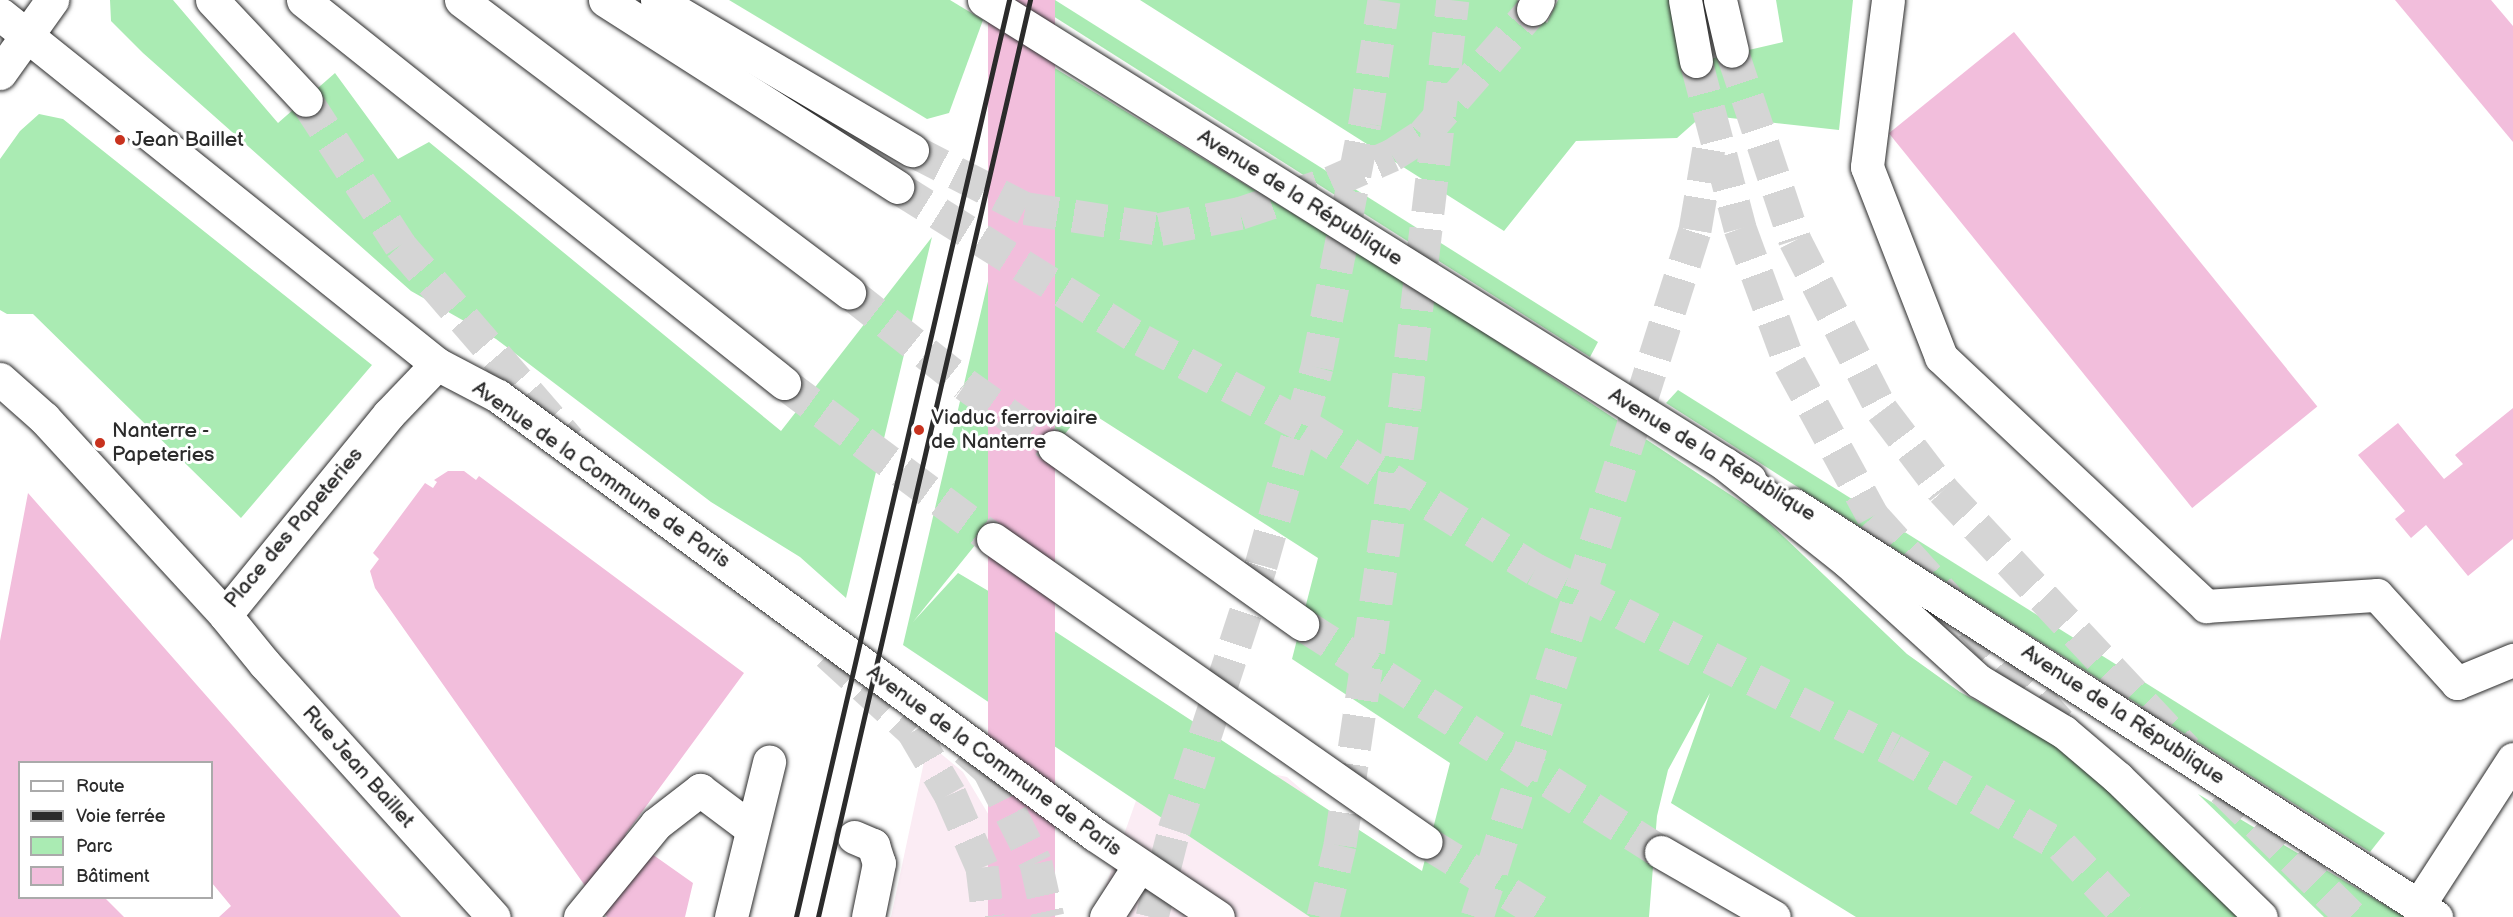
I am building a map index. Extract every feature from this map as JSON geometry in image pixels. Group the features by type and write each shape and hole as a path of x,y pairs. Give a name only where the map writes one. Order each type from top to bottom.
{"main road":[{"path":"0,73 52,0"},
{"path":"212,0 306,100"},
{"path":"303,0 784,383"},
{"path":"461,0 849,292"},
{"path":"604,0 897,187"},
{"path":"657,0 912,150"},
{"name":"Avenue de la République","path":"984,0 1725,464 1873,553 2427,912"},
{"path":"1685,0 1696,61"},
{"path":"1720,0 1732,51"},
{"path":"1888,0 1867,167 1941,357 2206,606 2377,595 2457,683 2513,660"},
{"name":"Avenue de la Commune de Paris","path":"0,14 437,364 498,396 1139,866 1218,917"},
{"name":"Place des Papeteries","path":"0,379 44,418 225,615 389,414 437,364"},
{"path":"1054,447 1302,624"},
{"path":"1725,464 1848,561 1979,681 2064,732 2118,778 2261,917"},
{"path":"993,539 1426,842"},
{"name":"Rue Jean Baillet","path":"225,615 265,664 494,917"},
{"path":"2427,912 2513,759"},
{"path":"731,917 769,762"},
{"path":"580,917 656,824 700,790 752,829"},
{"path":"854,837 873,845 879,862 868,917"},
{"path":"1661,852 1774,917"},
{"path":"1106,917 1139,866"}],"shaded area":[{"path":"928,743 963,772 1008,847 1031,897 1033,917 891,917"},
{"path":"1154,750 1287,777 1416,888 1423,917 1101,917 1105,888"}],"green space":[{"path":"110,0 173,0 278,123 335,73 398,159 429,142 781,431 932,237 846,598 800,557 711,502 496,339 411,291 143,53 111,21"},
{"path":"729,0 950,0 983,20 949,113 927,119"},
{"path":"1055,0 1598,342 1590,357 1053,16"},
{"path":"1140,0 1517,0 1547,23 1558,0 1673,0 1684,65 1783,42 1776,0 1853,0 1839,130 1703,115 1677,138 1576,141 1504,231"},
{"path":"1040,59 1436,301 1761,515 1907,654 1960,692 2092,764 2244,917 1856,917 1671,803 1710,693 1668,770 1657,816 1649,917 1310,917 903,645","holes":["1085,409 1318,558 1292,659 1450,763 1422,871 1036,619 958,573 913,622"]},
{"path":"39,114 63,119 372,365 241,518 33,314 7,314 0,310 0,159 20,131"},
{"path":"1678,390 2385,833 2370,852 1666,403"},
{"path":"2198,794 2405,917 2324,917"}],"building":[{"path":"988,0 1055,0 1055,917 988,917"},
{"path":"2395,0 2491,0 2513,26 2513,142"},
{"path":"2014,32 2317,407 2192,508 1889,133"},
{"path":"2513,408 2513,539 2468,576 2426,525 2411,538 2395,519 2405,511 2358,455 2398,423 2444,479 2463,464 2455,455"},
{"path":"448,471 464,471 476,480 479,476 744,673 625,835 693,883 685,917 607,917 375,588 370,571 379,559 373,553 425,483 433,488 437,482 434,480"},
{"path":"28,493 401,917 219,917 231,906 213,884 213,761 18,761 18,899 106,899 124,917 0,917 0,641"}],"tunnel":[{"path":"1152,917 1174,830 1261,565 1317,367 1365,123 1384,0"},
{"path":"1323,917 1340,845 1405,407 1453,0"},
{"path":"912,150 1025,208 1160,229 1240,213 1331,182 1392,155 1423,135 1533,9"},
{"path":"1732,51 1795,240 1882,410 1943,490 2186,750"},
{"path":"1696,61 1740,228 1790,364 1873,516 2060,723"},
{"path":"306,100 400,245 569,440"},
{"path":"1477,917 1695,230 1711,135"},
{"path":"897,187 1142,340 1307,427 1535,569 1893,750 2062,846 2129,917"},
{"path":"849,292 965,384 1054,447"},
{"path":"784,383 993,539"},
{"path":"1302,624 1661,852"},
{"path":"828,653 913,731 950,794 982,867 988,917"},
{"path":"966,749 989,770 1036,863 1048,917"},
{"path":"2223,789 2352,917"},
{"path":"1426,842 1548,917"}],"railway":[{"path":"796,917 1009,0"},
{"path":"818,917 1030,0"}],"place":[{"name":"Jean Baillet","path":"120,140"},
{"name":"Viaduc ferroviaire de Nanterre","path":"919,430"},
{"name":"Nanterre - Papeteries","path":"100,443"}]}
